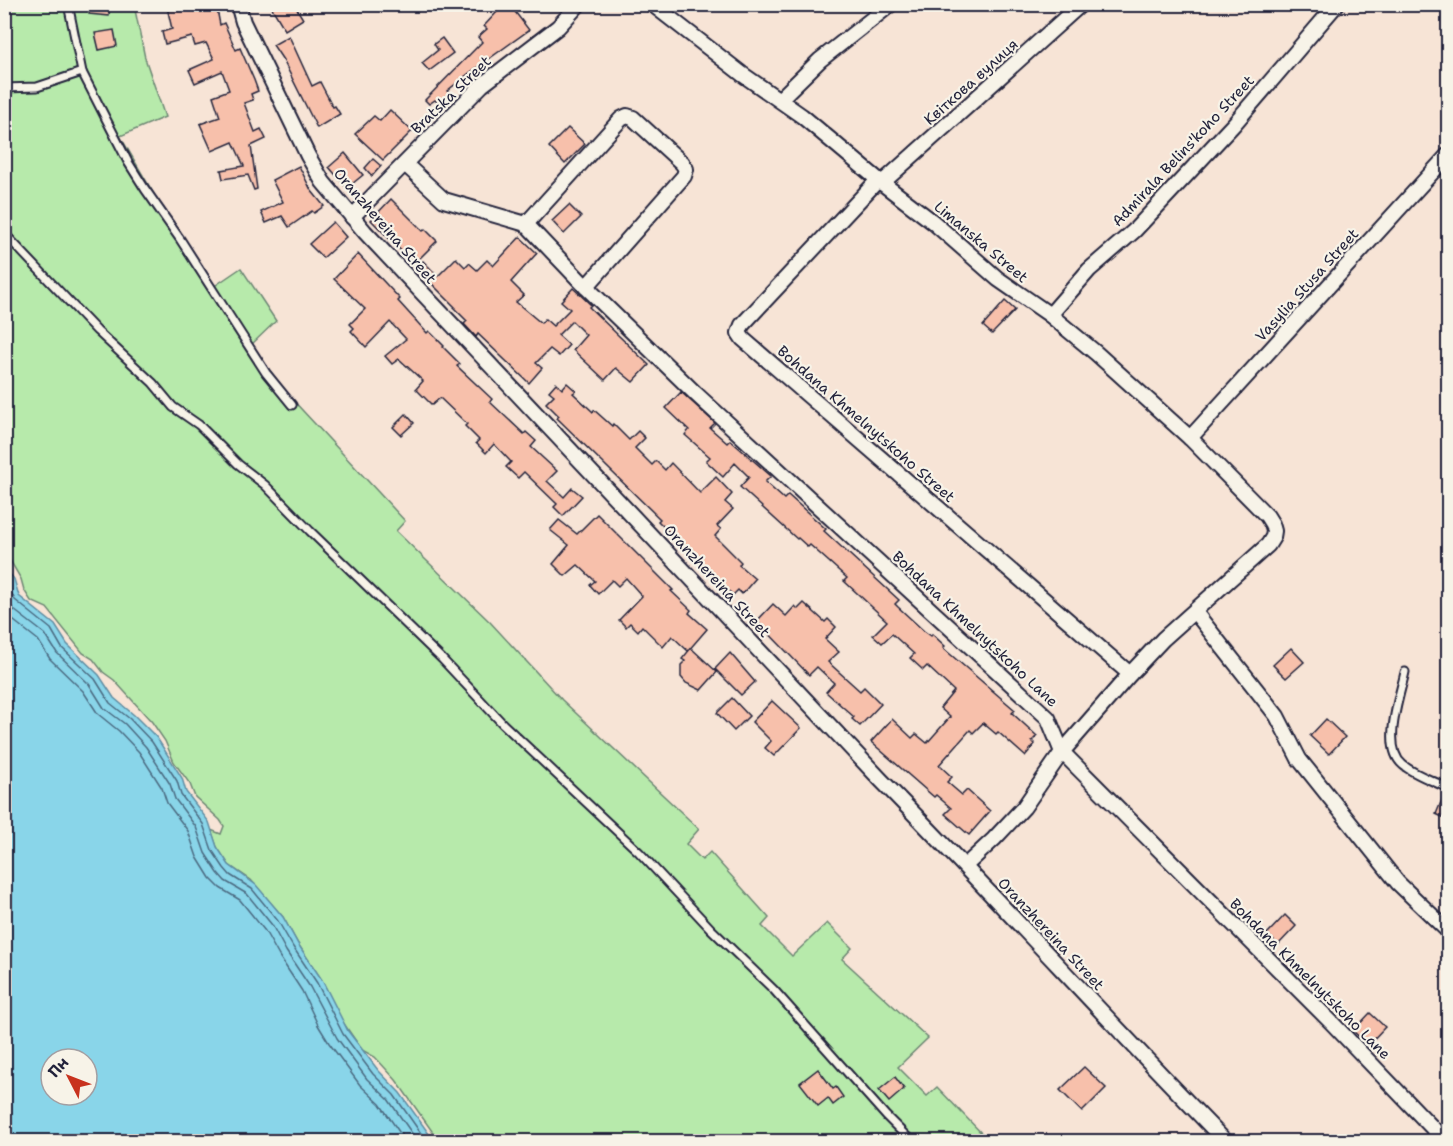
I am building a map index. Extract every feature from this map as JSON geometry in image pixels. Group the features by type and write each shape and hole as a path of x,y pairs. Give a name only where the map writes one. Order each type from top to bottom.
{"street":[{"name":"Oranzhereina Street","path":"238,4 243,22 308,156 323,182 352,217 454,328 965,866 1113,1026 1226,1142"},
{"name":"Bratska Street","path":"352,217 482,86 558,27 579,4"},
{"name":"Limanska Street","path":"652,4 742,74 780,99 880,182 933,222 998,279 1050,315 1096,353 1190,438 1272,524 1273,537 1268,545 1195,612"},
{"path":"780,99 820,60 891,4"},
{"name":"Квіткова вулиця","path":"880,182 1081,4"},
{"name":"Admirala Belins'koho Street","path":"1050,315 1089,270 1134,231 1234,124 1337,4"},
{"path":"405,164 444,200 526,224 621,119 627,116 633,118 686,169 684,176 586,287"},
{"name":"Vasylia Stusa Street","path":"1190,438 1449,154"},
{"name":"Bohdana Khmelnytskoho Street","path":"880,182 742,325 739,333 743,339 1130,674"},
{"name":"Bohdana Khmelnytskoho Lane","path":"526,224 586,287 696,394 1048,718 1062,752 1332,1023 1446,1142"},
{"path":"965,866 1024,807 1062,752 1130,674 1163,639 1195,612 1277,716 1299,759 1398,882 1449,931"}],"lane":[{"path":"68,4 82,72 133,171 180,239 266,373 292,405"},
{"path":"4,88 37,87 82,72"},
{"path":"4,233 89,323 153,383 173,406 199,425 238,464 265,485 442,659 503,724 639,852 711,929 779,995 886,1116 912,1142"},
{"path":"1404,672 1391,738 1393,750 1397,760 1404,767 1449,788"}],"green space":[{"path":"4,5 134,5 145,58 165,117 120,136 169,220 213,287 241,268 276,321 252,344 265,364 290,397 405,521 396,531 490,622 562,700 699,829 686,844 702,860 710,852 769,918 762,926 792,956 827,923 852,948 842,959 928,1038 898,1067 927,1096 937,1087 989,1141 439,1141 396,1080 375,1057 362,1050 338,1015 322,980 283,917 251,880 229,865 217,847 211,830 221,834 224,826 195,797 190,784 174,762 165,741 152,722 93,659 83,653 47,608 31,601 5,552"}],"water":[{"path":"5,568 14,579 19,596 55,625 67,644 99,675 114,698 157,738 182,778 186,792 209,822 217,847 229,865 256,885 283,917 322,980 348,1031 378,1070 400,1093 434,1141 5,1141"}],"building":[{"path":"90,4 110,4 109,16 89,14"},
{"path":"178,4 216,4 220,25 224,23 236,50 240,48 254,80 258,91 251,94 253,100 244,103 255,132 261,129 266,139 251,146 257,189 254,190 248,175 223,179 221,170 244,166 233,142 212,151 200,124 220,117 213,96 229,90 222,71 195,83 189,70 214,59 206,43 195,46 192,37 165,44 162,32 172,29 167,7"},
{"path":"277,4 294,4 303,19 285,30 272,8"},
{"path":"493,4 509,4 529,30 447,91 450,93 439,104 435,100 429,104 425,100 482,42 478,37 487,29 484,26 498,11"},
{"path":"114,30 117,46 99,50 95,33"},
{"path":"289,36 312,86 320,82 333,107 335,106 340,114 317,128 283,60 273,45"},
{"path":"442,38 453,53 429,71 422,63 438,50 434,44"},
{"path":"390,110 412,131 383,160 355,134 374,116 380,121"},
{"path":"568,128 585,144 565,164 549,147"},
{"path":"345,153 363,175 347,188 329,167"},
{"path":"373,159 381,166 372,176 365,168"},
{"path":"299,166 311,190 324,206 314,213 312,211 289,227 282,216 266,223 261,212 283,202 272,180"},
{"path":"391,199 423,231 425,229 437,241 414,264 371,220"},
{"path":"569,205 581,217 564,234 552,221"},
{"path":"333,222 346,237 323,258 309,244"},
{"path":"520,237 537,253 511,282 524,295 516,302 541,323 545,319 553,326 570,309 561,301 573,288 591,305 589,307 649,365 633,382 616,368 605,380 573,350 586,335 572,321 558,335 569,345 559,356 550,349 536,363 542,368 529,383 478,334 476,337 464,324 467,321 455,307 416,268 423,261 438,276 456,258 465,267 469,263 477,270 487,260 493,266"},
{"path":"358,254 400,299 398,301 427,333 429,331 460,364 457,366 492,399 490,402 524,434 526,432 536,441 531,447 557,471 547,481 564,497 572,488 582,496 563,516 554,507 557,504 524,472 518,478 506,467 511,462 494,444 486,453 476,443 479,440 465,426 467,424 440,398 432,405 416,389 423,381 399,359 392,364 385,356 406,339 390,322 366,347 351,331 354,328 350,324 365,309 334,279"},
{"path":"1005,301 1015,310 992,334 983,326"},
{"path":"556,383 562,389 567,383 576,391 573,393 593,412 594,410 612,426 613,424 629,440 638,431 645,438 635,448 652,465 656,461 665,470 671,463 700,493 716,477 732,494 725,502 733,509 717,526 721,529 715,536 741,562 739,565 755,579 742,594 738,590 733,595 723,586 658,521 660,519 557,418 559,416 546,403 554,395 549,391"},
{"path":"681,392 715,423 710,428 727,443 730,440 771,476 765,482 784,499 788,495 826,529 824,531 899,600 895,604 898,607 924,631 931,636 932,634 945,646 943,648 1015,710 1012,713 1037,736 1032,741 1035,744 1025,756 998,732 996,734 983,723 973,733 970,730 939,765 952,777 947,782 962,795 967,790 990,811 969,835 945,814 951,808 936,795 934,797 871,742 892,719 912,738 916,734 927,743 950,717 940,708 954,691 927,666 923,670 910,658 914,654 892,634 882,643 873,635 887,621 844,581 847,578 810,545 808,547 797,539 740,487 749,477 735,463 723,477 706,461 710,457 685,435 689,430 666,408"},
{"path":"406,414 414,423 401,435 393,427"},
{"path":"597,514 673,590 671,591 691,610 689,613 707,629 688,651 672,636 663,647 642,626 638,631 630,623 626,627 619,620 642,596 626,578 618,586 612,580 598,594 590,585 595,581 578,565 565,576 553,564 569,545 550,530 559,520 577,534"},
{"path":"804,603 825,622 828,619 836,627 825,639 839,652 828,662 860,691 864,687 881,704 860,726 852,719 854,717 826,692 834,683 817,667 809,675 757,621 773,604 786,616 795,606 798,609"},
{"path":"691,648 717,672 701,690 686,683 681,677 681,665 685,661 682,659"},
{"path":"1291,648 1304,662 1286,678 1273,665"},
{"path":"730,653 755,682 741,695 715,669"},
{"path":"732,698 749,716 734,731 717,713"},
{"path":"772,701 801,728 774,756 765,748 771,741 752,722"},
{"path":"1326,719 1345,737 1329,754 1310,736"},
{"path":"1445,793 1449,794 1449,820 1436,814"},
{"path":"1285,915 1296,926 1278,945 1267,934"},
{"path":"1370,1013 1385,1027 1368,1045 1353,1031"},
{"path":"1084,1067 1106,1088 1082,1112 1060,1090"},
{"path":"818,1069 833,1089 836,1087 843,1097 833,1105 828,1098 818,1106 800,1083"},
{"path":"895,1077 904,1089 889,1102 879,1090"}]}
